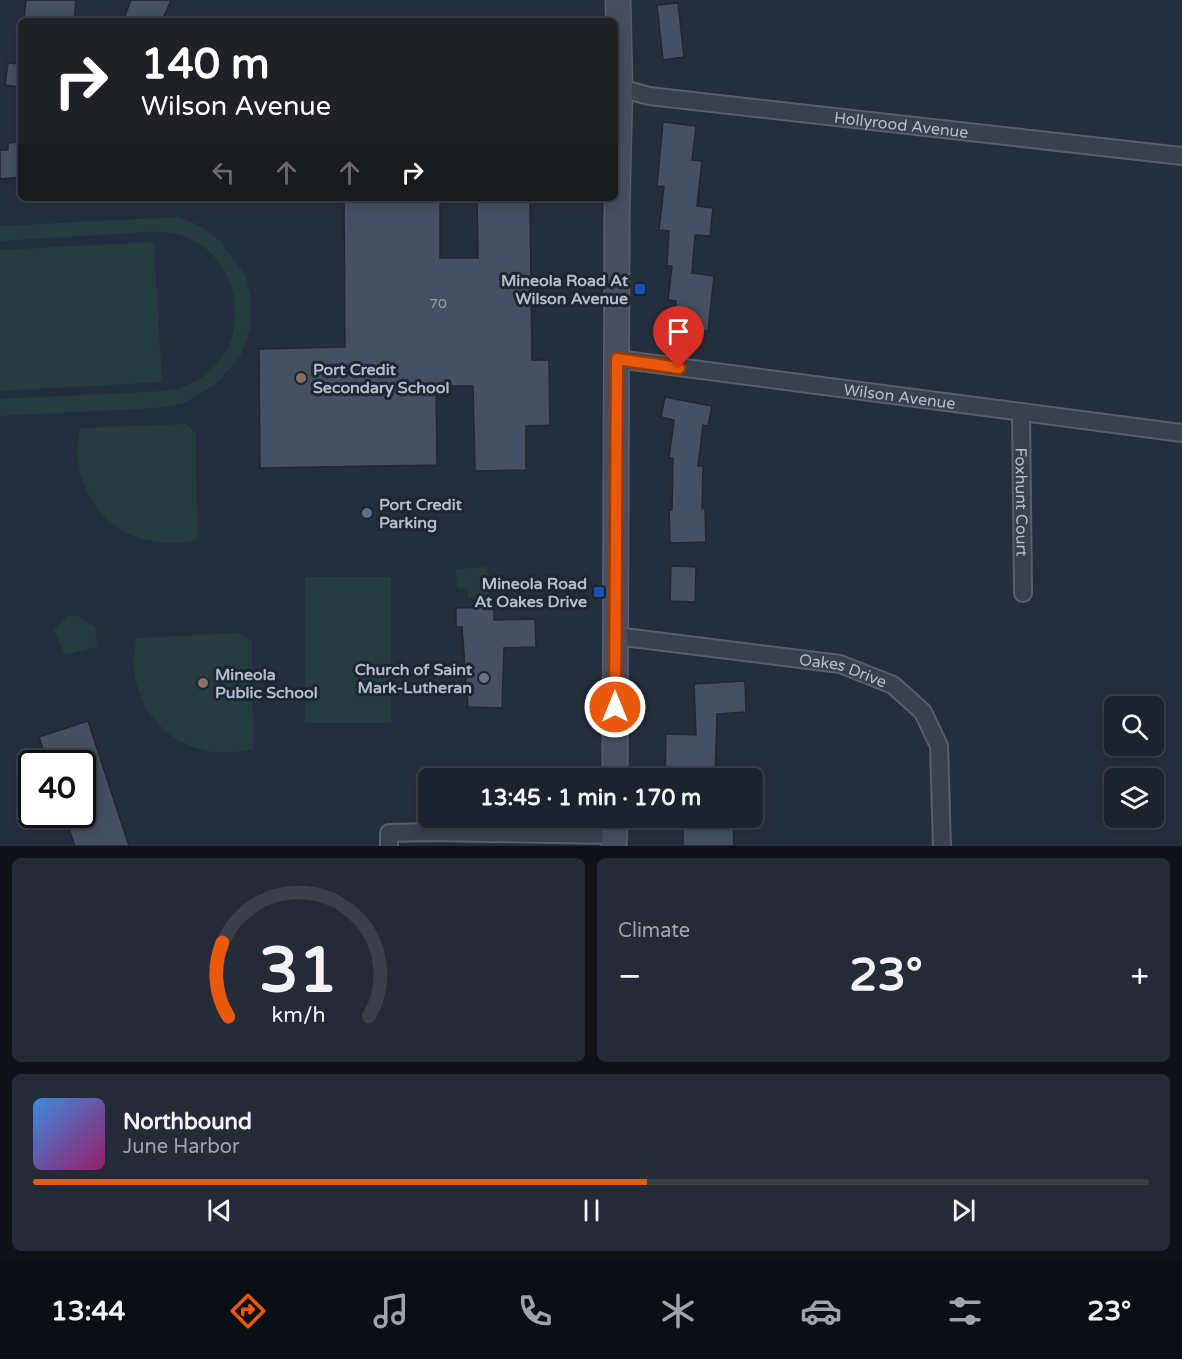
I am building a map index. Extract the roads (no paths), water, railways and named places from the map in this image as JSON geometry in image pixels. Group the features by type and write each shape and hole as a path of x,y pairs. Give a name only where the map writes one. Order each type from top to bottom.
{"street":[{"path":"618,0 620,88 618,151"},
{"name":"Hollyrood Avenue","path":"620,88 649,96 1182,156"},
{"path":"615,768 616,201"},
{"name":"Wilson Avenue","path":"617,359 1182,433"},
{"name":"Foxhunt Court","path":"1021,412 1023,593"},
{"name":"Oakes Drive","path":"615,636 840,664 893,685 923,712 939,746 942,846"},
{"path":"389,846 389,833 614,833"}],"place":[{"name":"Mineola Road At Wilson Avenue","path":"640,289"},
{"name":"Port Credit Secondary School","path":"301,378"},
{"name":"Port Credit Parking","path":"367,513"},
{"name":"Mineola Road At Oakes Drive","path":"599,592"},
{"name":"Church of Saint Mark-Lutheran","path":"484,678"},
{"name":"Mineola Public School","path":"203,683"}]}
